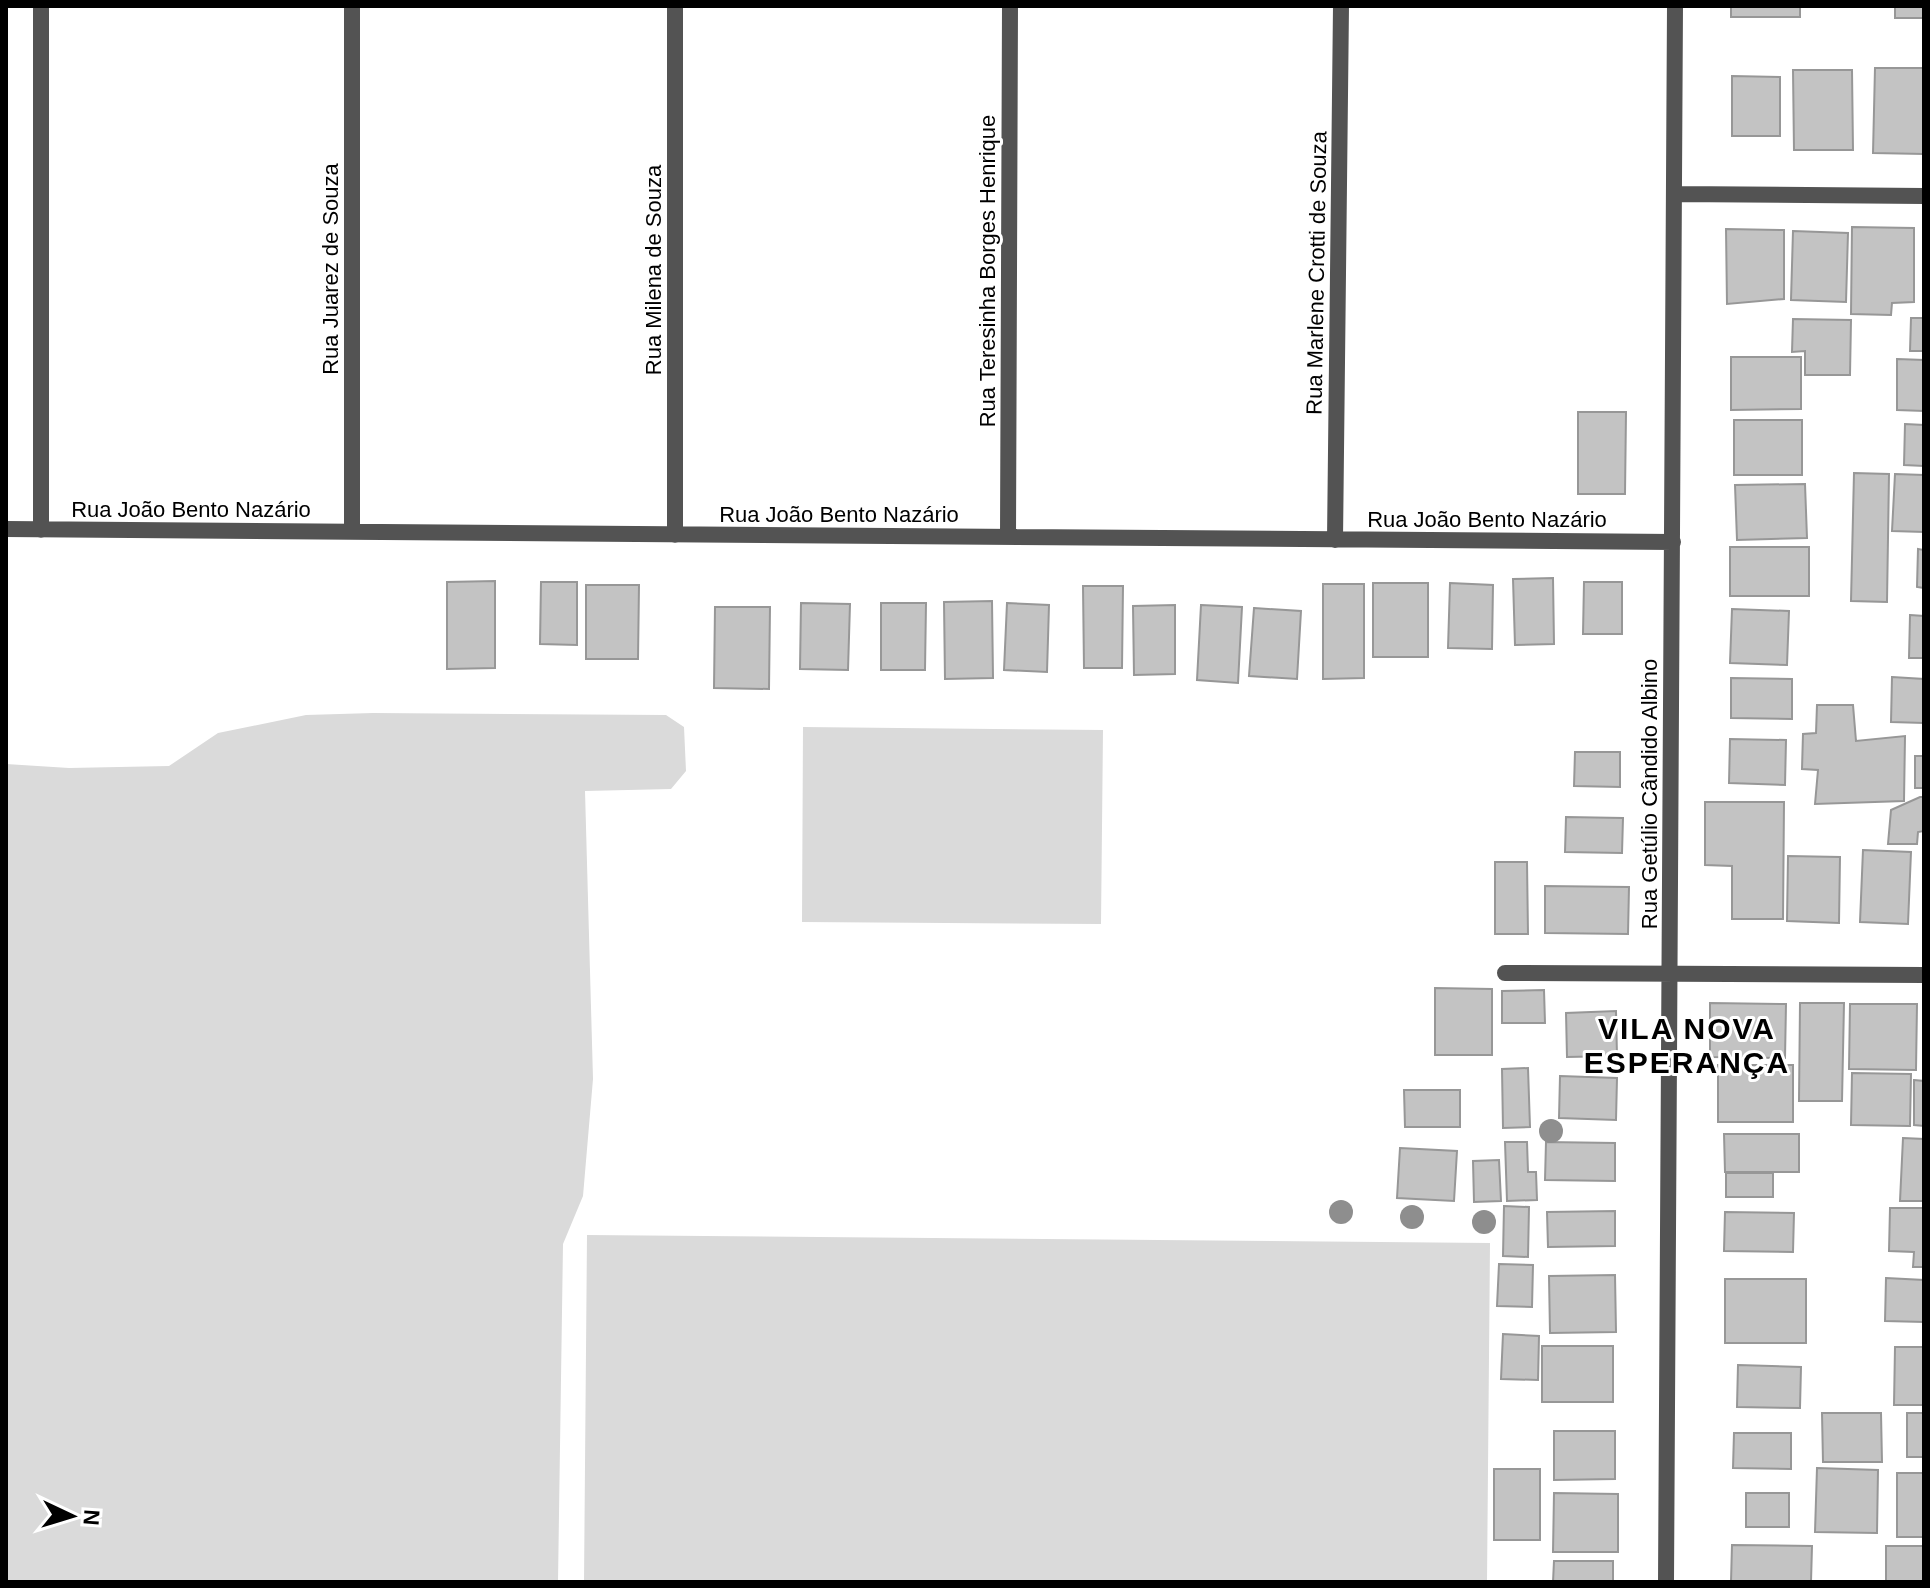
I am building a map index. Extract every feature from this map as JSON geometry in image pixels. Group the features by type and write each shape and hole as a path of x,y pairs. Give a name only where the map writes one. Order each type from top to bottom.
{"street":[{"path":"41,6 41,530"},
{"name":"Rua Juarez de Souza","path":"352,6 352,532"},
{"name":"Rua Milena de Souza","path":"675,6 675,535"},
{"name":"Rua Teresinha Borges Henrique","path":"1008,537 1010,6"},
{"name":"Rua Marlene Crotti de Souza","path":"1335,540 1341,6"},
{"name":"Rua Getúlio Cândido Albino","path":"1666,1582 1675,6"},
{"path":"1674,194 1924,196"},
{"name":"Rua João Bento Nazário","path":"6,529 1673,542"},
{"path":"1505,973 1924,975"}],"shaded area":[{"path":"306,715 666,715 684,727 686,771 671,789 585,791 593,1079 583,1196 563,1244 558,1582 6,1582 6,764 69,768 169,766 218,733"},
{"path":"803,727 1103,730 1101,924 802,922"},
{"path":"587,1235 1490,1243 1487,1582 584,1582"}],"building":[{"path":"1731,6 1800,6 1800,17 1731,17"},
{"path":"1895,6 1924,6 1924,18 1895,18"},
{"path":"1875,68 1924,68 1924,154 1873,153"},
{"path":"1793,70 1852,70 1853,150 1794,150"},
{"path":"1732,76 1780,77 1780,136 1732,136"},
{"path":"1852,227 1914,228 1914,302 1892,303 1891,315 1851,314"},
{"path":"1726,229 1784,230 1784,299 1727,304"},
{"path":"1793,231 1848,233 1846,302 1791,300"},
{"path":"1911,318 1924,318 1924,351 1910,351"},
{"path":"1793,319 1851,320 1850,375 1805,375 1805,351 1792,352"},
{"path":"1731,357 1801,357 1801,409 1731,410"},
{"path":"1897,359 1924,360 1924,411 1897,410"},
{"path":"1578,412 1626,412 1625,494 1578,494"},
{"path":"1734,420 1802,420 1802,475 1734,475"},
{"path":"1905,424 1924,425 1924,466 1904,465"},
{"path":"1854,473 1889,474 1887,602 1851,601"},
{"path":"1895,474 1924,475 1924,532 1892,531"},
{"path":"1805,484 1807,538 1737,540 1735,485"},
{"path":"1730,547 1809,547 1809,596 1730,596"},
{"path":"1918,549 1924,550 1924,588 1917,587"},
{"path":"1553,578 1554,644 1515,645 1513,579"},
{"path":"495,581 495,668 447,669 447,582"},
{"path":"541,582 577,582 577,645 540,644"},
{"path":"1584,582 1622,582 1622,634 1583,634"},
{"path":"1373,583 1428,583 1428,657 1373,657"},
{"path":"1450,583 1493,585 1492,649 1448,648"},
{"path":"1323,584 1364,584 1364,678 1323,679"},
{"path":"586,585 639,585 638,659 586,659"},
{"path":"1083,586 1123,586 1122,668 1084,668"},
{"path":"992,601 993,678 945,679 944,602"},
{"path":"801,603 850,604 848,670 800,669"},
{"path":"881,603 926,603 925,670 881,670"},
{"path":"1007,603 1049,605 1047,672 1004,670"},
{"path":"1175,605 1175,674 1134,675 1133,606"},
{"path":"1201,605 1242,607 1238,683 1197,680"},
{"path":"715,607 770,607 769,689 714,688"},
{"path":"1254,608 1301,611 1297,679 1249,676"},
{"path":"1732,609 1789,611 1787,665 1730,663"},
{"path":"1910,615 1924,616 1924,658 1909,658"},
{"path":"1892,677 1924,679 1924,723 1891,722"},
{"path":"1731,678 1792,679 1792,719 1731,718"},
{"path":"1817,705 1853,705 1856,741 1905,736 1904,801 1815,804 1818,770 1802,769 1803,734 1816,733"},
{"path":"1730,739 1786,740 1785,785 1729,783"},
{"path":"1575,752 1620,752 1620,787 1574,786"},
{"path":"1915,756 1924,756 1924,788 1915,788"},
{"path":"1924,797 1924,831 1918,832 1917,844 1888,844 1891,810"},
{"path":"1705,802 1784,802 1783,919 1732,919 1732,866 1705,865"},
{"path":"1566,817 1623,818 1622,853 1565,852"},
{"path":"1863,850 1911,852 1908,924 1860,922"},
{"path":"1788,856 1840,857 1839,923 1787,921"},
{"path":"1495,862 1527,862 1528,934 1495,934"},
{"path":"1545,886 1629,887 1628,934 1545,933"},
{"path":"1435,988 1492,989 1492,1055 1435,1055"},
{"path":"1544,990 1545,1023 1502,1023 1502,991"},
{"path":"1710,1003 1786,1004 1785,1058 1710,1057"},
{"path":"1800,1003 1844,1003 1842,1101 1799,1101"},
{"path":"1850,1004 1917,1004 1916,1070 1849,1069"},
{"path":"1616,1011 1617,1056 1567,1057 1566,1013"},
{"path":"1718,1065 1793,1065 1793,1122 1718,1122"},
{"path":"1528,1068 1530,1127 1503,1128 1502,1069"},
{"path":"1852,1073 1911,1074 1910,1126 1851,1125"},
{"path":"1560,1076 1617,1078 1616,1120 1559,1118"},
{"path":"1914,1080 1924,1081 1924,1126 1914,1125"},
{"path":"1404,1090 1460,1090 1460,1127 1405,1127"},
{"path":"1724,1134 1799,1134 1799,1172 1725,1172"},
{"path":"1903,1138 1924,1139 1924,1201 1900,1201"},
{"path":"1505,1142 1527,1142 1528,1172 1536,1172 1537,1200 1507,1201"},
{"path":"1546,1142 1615,1143 1615,1181 1545,1180"},
{"path":"1400,1148 1457,1151 1454,1201 1397,1198"},
{"path":"1499,1160 1501,1201 1474,1202 1473,1161"},
{"path":"1726,1173 1773,1173 1773,1197 1726,1197"},
{"path":"1504,1206 1529,1207 1528,1257 1503,1256"},
{"path":"1890,1208 1924,1208 1924,1267 1913,1267 1914,1252 1889,1251"},
{"path":"1615,1211 1615,1246 1548,1247 1547,1212"},
{"path":"1725,1212 1794,1213 1793,1252 1724,1251"},
{"path":"1499,1264 1533,1265 1532,1307 1497,1306"},
{"path":"1615,1275 1616,1332 1550,1333 1549,1276"},
{"path":"1886,1278 1924,1280 1924,1322 1885,1321"},
{"path":"1725,1279 1806,1279 1806,1343 1725,1343"},
{"path":"1503,1334 1539,1336 1538,1380 1501,1379"},
{"path":"1542,1346 1613,1346 1613,1402 1542,1402"},
{"path":"1895,1347 1924,1347 1924,1405 1894,1405"},
{"path":"1738,1365 1801,1367 1800,1408 1737,1407"},
{"path":"1822,1413 1881,1413 1882,1462 1823,1462"},
{"path":"1907,1413 1924,1413 1924,1457 1907,1457"},
{"path":"1554,1431 1615,1431 1615,1479 1554,1480"},
{"path":"1734,1433 1791,1433 1791,1469 1733,1468"},
{"path":"1817,1468 1878,1470 1877,1533 1815,1532"},
{"path":"1494,1469 1540,1469 1540,1540 1494,1540"},
{"path":"1897,1473 1924,1473 1924,1537 1897,1537"},
{"path":"1554,1493 1618,1494 1618,1552 1553,1552"},
{"path":"1746,1493 1789,1493 1789,1527 1746,1527"},
{"path":"1732,1545 1812,1546 1811,1582 1731,1582"},
{"path":"1886,1546 1924,1546 1924,1582 1886,1582"},
{"path":"1554,1561 1613,1561 1613,1582 1553,1582"}],"district":[{"name":"VILA NOVA ESPERANÇA","path":"1687,1046"}]}
